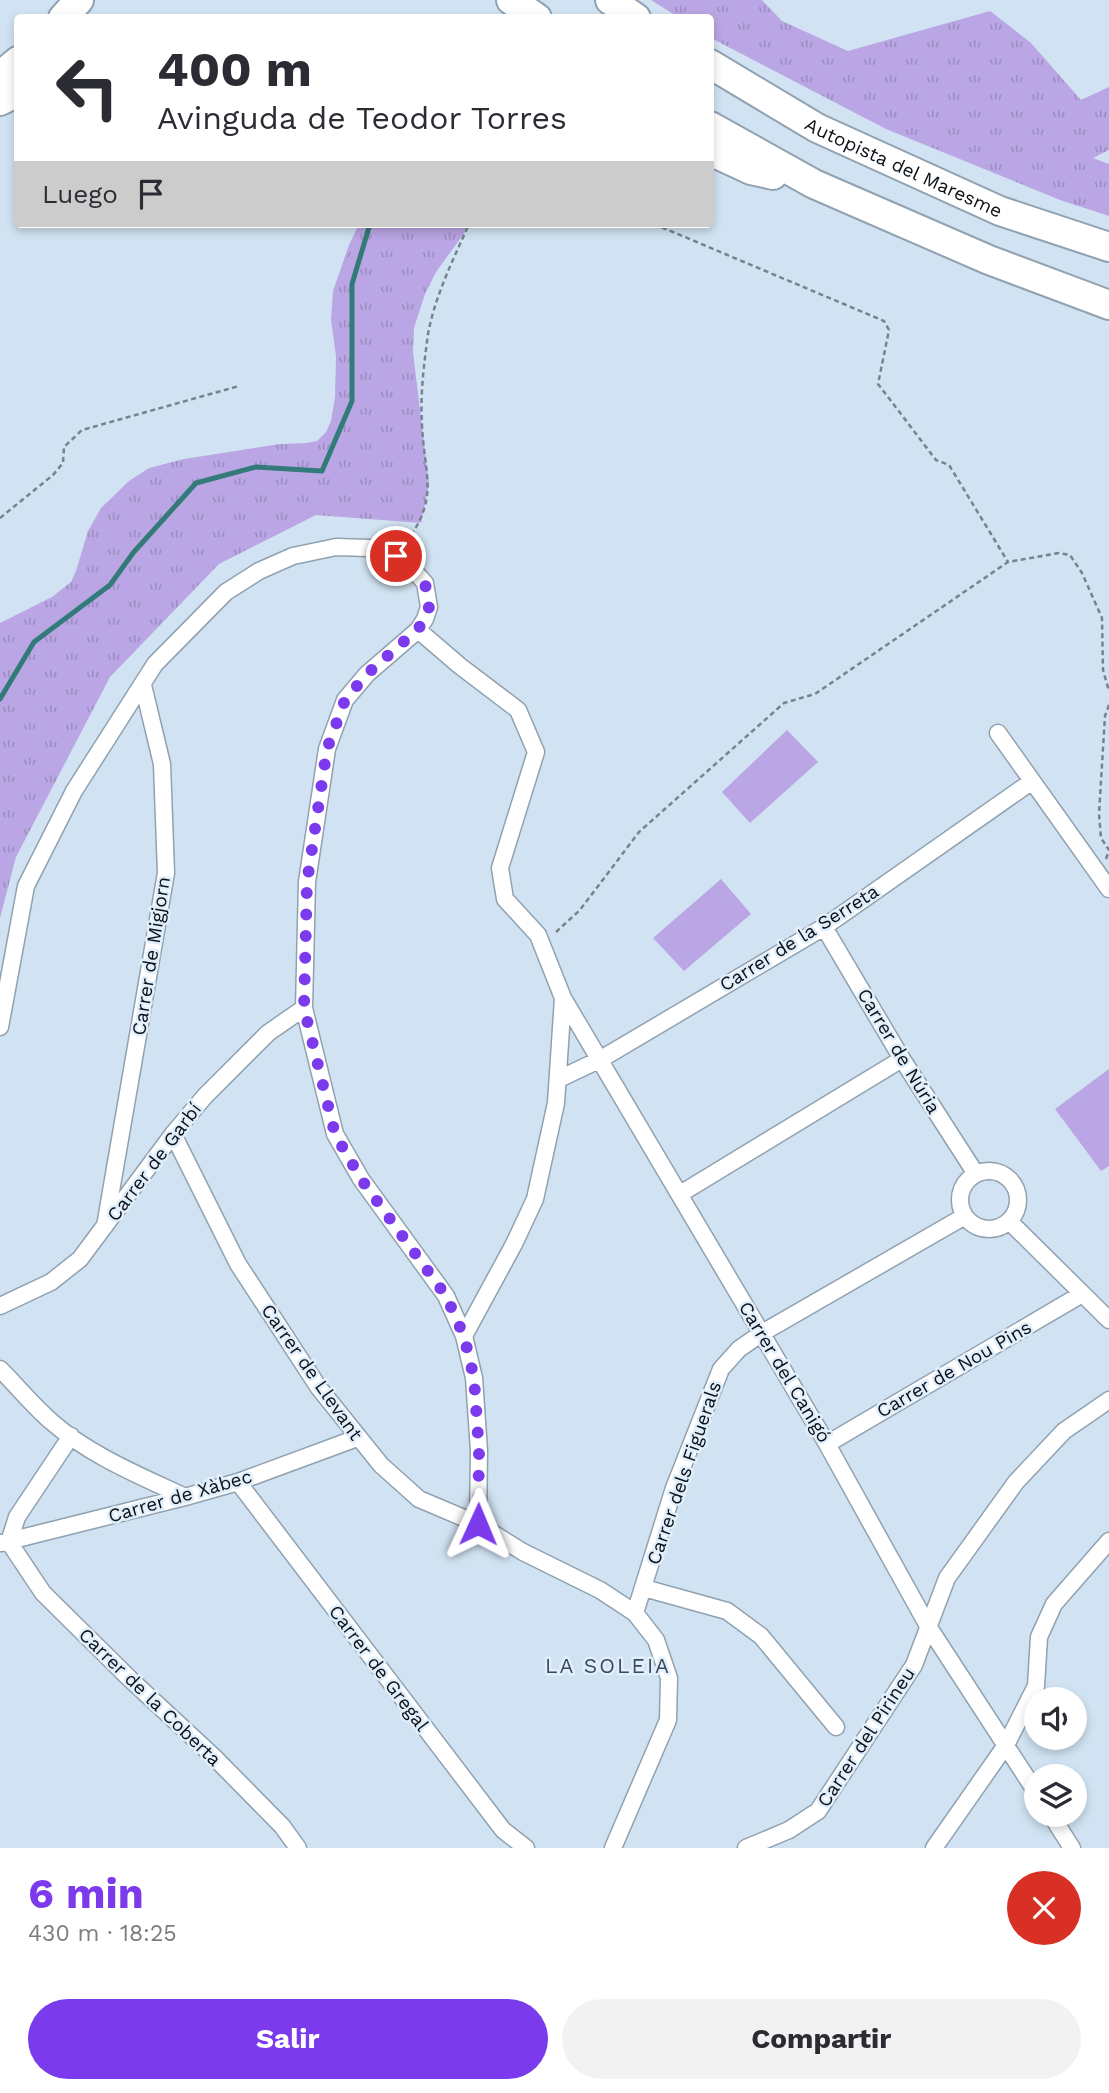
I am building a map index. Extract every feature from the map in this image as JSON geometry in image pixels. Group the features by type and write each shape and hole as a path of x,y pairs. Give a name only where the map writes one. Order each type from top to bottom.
{"highway":[{"path":"67,14 79,0"},
{"path":"511,0 531,14"},
{"path":"610,0 630,14"},
{"path":"0,75 14,64"},
{"name":"Autopista del Maresme","path":"714,66 817,128 1000,211 1109,247"},
{"path":"714,128 814,184 989,260 1109,305"},
{"path":"714,153 751,170 814,184"}],"street":[{"path":"0,1027 26,886 74,791 155,664 226,592 259,571 293,556 336,547 369,548 388,551 407,563 425,583 429,607 425,619 418,629 367,674 345,700 327,749 307,882 304,1008 335,1134 361,1179 446,1296 464,1336 474,1378 479,1451 478,1524"},
{"path":"418,629 460,666 519,710 536,752 500,868 506,899 538,934 563,998 559,1079 547,1153 535,1199 464,1336"},
{"name":"Carrer de Migjorn","path":"105,1226 166,873 162,764 144,685"},
{"path":"998,733 1105,883"},
{"name":"Carrer de la Serreta","path":"559,1079 601,1059 824,927 1031,782"},
{"name":"Carrer de Núria","path":"824,927 902,1059 976,1174"},
{"name":"Carrer del Canigó","path":"563,998 827,1444 928,1626 1006,1745"},
{"name":"Carrer de Garbí","path":"0,1306 51,1282 80,1259 173,1134 205,1096 268,1033 304,1008"},
{"path":"680,1194 902,1059"},
{"name":"Carrer de Llevant","path":"173,1134 239,1264 319,1388 381,1465 419,1499 478,1524 523,1552 600,1590 635,1613 656,1640 669,1678 668,1720 612,1848"},
{"path":"994,1171 1010,1180 1018,1197 1018,1206 1009,1221 1002,1226 988,1229 974,1225 965,1216 960,1195 963,1186 976,1174 994,1171"},
{"name":"Carrer dels Figuerals","path":"635,1613 674,1488 721,1369 739,1349 762,1333 965,1216"},
{"path":"1009,1221 1109,1320"},
{"name":"Carrer de Nou Pins","path":"827,1444 1082,1294"},
{"path":"0,1369 53,1423 71,1436 113,1462 185,1497"},
{"name":"Carrer del Pirineu","path":"746,1848 805,1822 818,1811 914,1665 947,1578 1016,1482 1063,1431 1109,1400"},
{"path":"4,1542 17,1517 71,1436"},
{"name":"Carrer de Xàbec","path":"4,1542 238,1482 357,1438"},
{"name":"Carrer de Gregal","path":"238,1482 503,1830 526,1848"},
{"path":"934,1848 1006,1745 1036,1686 1039,1637 1054,1604 1109,1541"},
{"name":"Carrer de la Coberta","path":"4,1542 43,1592 130,1679 214,1757 282,1826 298,1848"},
{"path":"644,1588 727,1611 761,1636 836,1727"},
{"path":"1006,1745 1024,1773"},
{"path":"1059,1827 1072,1848"}],"path":[{"path":"396,556 421,523 429,484 422,426 422,389 429,332 441,288 467,228"},
{"path":"663,228 884,321 889,330 878,384 936,460 949,466 1008,562"},
{"path":"0,518 53,475 63,463 64,446 82,430 239,386"},
{"path":"538,934 558,932 580,910 639,832 784,703 815,694 1008,562 1059,553 1070,555 1082,573 1102,618 1103,670 1109,691"},
{"path":"1105,883 1109,850 1101,838 1099,814 1105,716 1109,705"}],"green space":[{"path":"651,0 762,0 782,21 848,51 990,11 1031,43 1081,100 1109,87 1109,150 1093,158 1109,164 1109,216 1060,200 886,129 714,40 714,14 673,14"},
{"path":"357,228 468,228 436,272 425,294 414,328 413,352 429,484 421,523 316,515 219,564 110,677 16,857 0,918 0,623 52,597 71,582 88,531 101,508 129,481 149,468 184,459 317,441 326,432 331,421 335,397 336,356 331,320 333,291"},
{"path":"787,730 818,762 750,823 722,792"},
{"path":"721,879 751,914 684,971 653,938"},
{"path":"1109,1069 1109,1166 1101,1171 1055,1109"}],"waterway":[{"path":"0,699 34,642 110,585 133,553 196,483 256,467 322,471 352,401 352,284 369,228"}],"district":[{"name":"LA SOLEIA","path":"608,1665"}],"route":[{"path":"396,556 407,563 425,583 429,607 418,629 367,674 345,700 327,749 307,882 304,1008 335,1134 361,1179 446,1296 464,1336 474,1378 479,1451 478,1524"}]}
